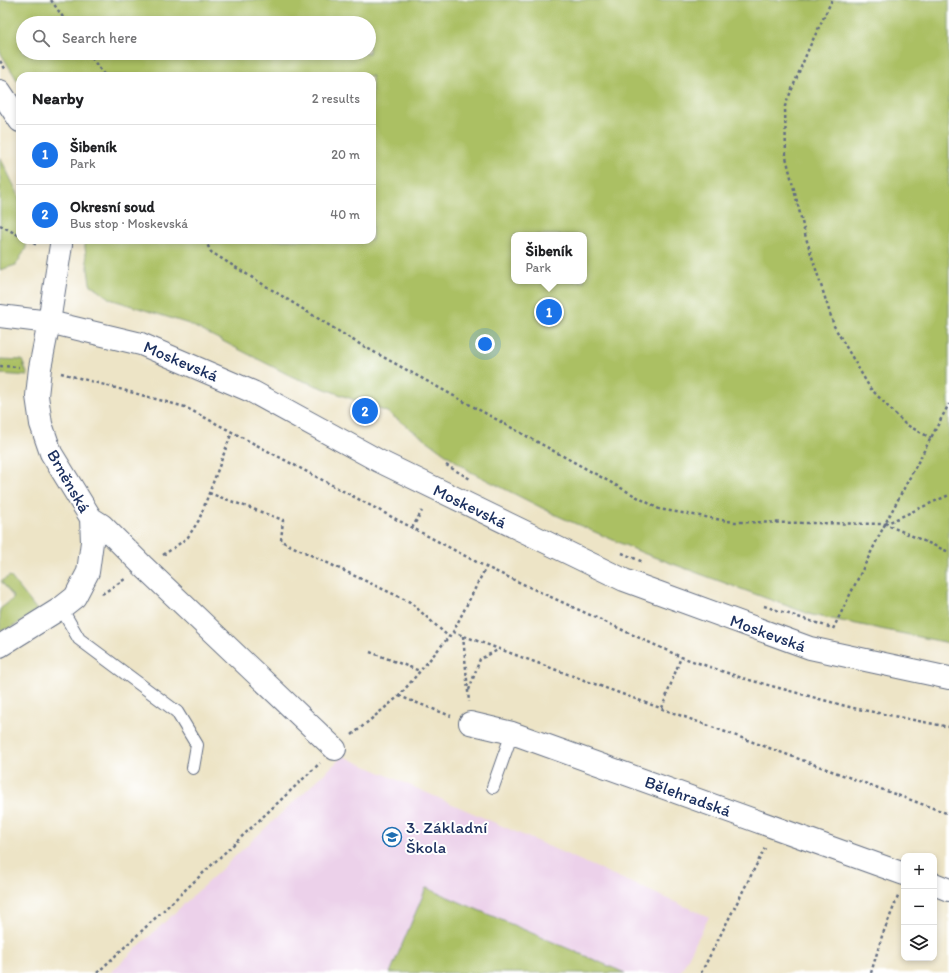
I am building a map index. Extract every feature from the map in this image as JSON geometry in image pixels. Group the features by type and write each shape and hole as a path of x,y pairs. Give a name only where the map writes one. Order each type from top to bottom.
{"street":[{"path":"0,91 16,115"},
{"name":"Brněnská","path":"0,646 61,608 75,597 88,572 92,542 91,518 51,453 41,424 37,396 40,368 61,245 58,244"},
{"name":"Moskevská","path":"0,316 49,322 141,344 253,392 379,461 624,580 810,648 949,678"},
{"path":"91,518 102,525 335,749"},
{"name":"Bělehradská","path":"470,723 512,733 774,827 901,880"},
{"path":"937,885 949,890"}],"lane":[{"path":"61,608 80,639 177,712 197,745 193,768"},
{"path":"493,787 512,733"}],"path":[{"path":"51,0 62,16"},
{"path":"832,0 809,48 785,106 786,157 806,238 834,326 870,388 905,424 931,438"},
{"path":"93,60 102,72"},
{"path":"0,225 16,234"},
{"path":"207,244 211,252 356,342 659,509 734,522 884,524 949,552"},
{"path":"0,366 22,367"},
{"path":"59,373 185,407 486,567 681,657 742,678 852,708 949,727"},
{"path":"833,629 884,524 949,404"},
{"path":"99,596 175,547 188,536 198,520 232,432"},
{"path":"446,466 473,480"},
{"path":"209,493 283,520 281,541 410,602 449,637"},
{"path":"884,524 949,495"},
{"path":"412,528 422,511"},
{"path":"618,551 646,563"},
{"path":"97,973 335,749 399,696 453,632 486,567"},
{"path":"758,604 840,630"},
{"path":"453,632 949,814"},
{"path":"399,696 470,723 463,636"},
{"path":"468,692 480,659 500,649"},
{"path":"370,652 420,671"},
{"path":"662,708 681,657"},
{"path":"700,973 761,856 774,827"},
{"path":"871,973 882,936 901,886"}],"shaded area":[{"name":"3. Základní Škola","path":"343,756 709,917 680,973 110,973"}],"green space":[{"path":"0,0 949,0 949,643 812,615 643,553 558,516 471,472 387,412 293,377 189,324 110,299 90,284 85,244 376,244 376,72 16,72 16,78 0,52"},
{"path":"0,157 16,190 16,244 26,244 26,248 16,265 0,270"},
{"path":"0,359 22,360 28,376 0,374"},
{"path":"10,576 37,610 10,628 0,630 0,609 14,598 1,581"},
{"path":"427,888 625,973 390,973"}],"place":[{"name":"Šibeník","path":"549,312"},
{"name":"Okresní soud","path":"365,411"},
{"name":"3. Základní Škola","path":"392,837"}]}
